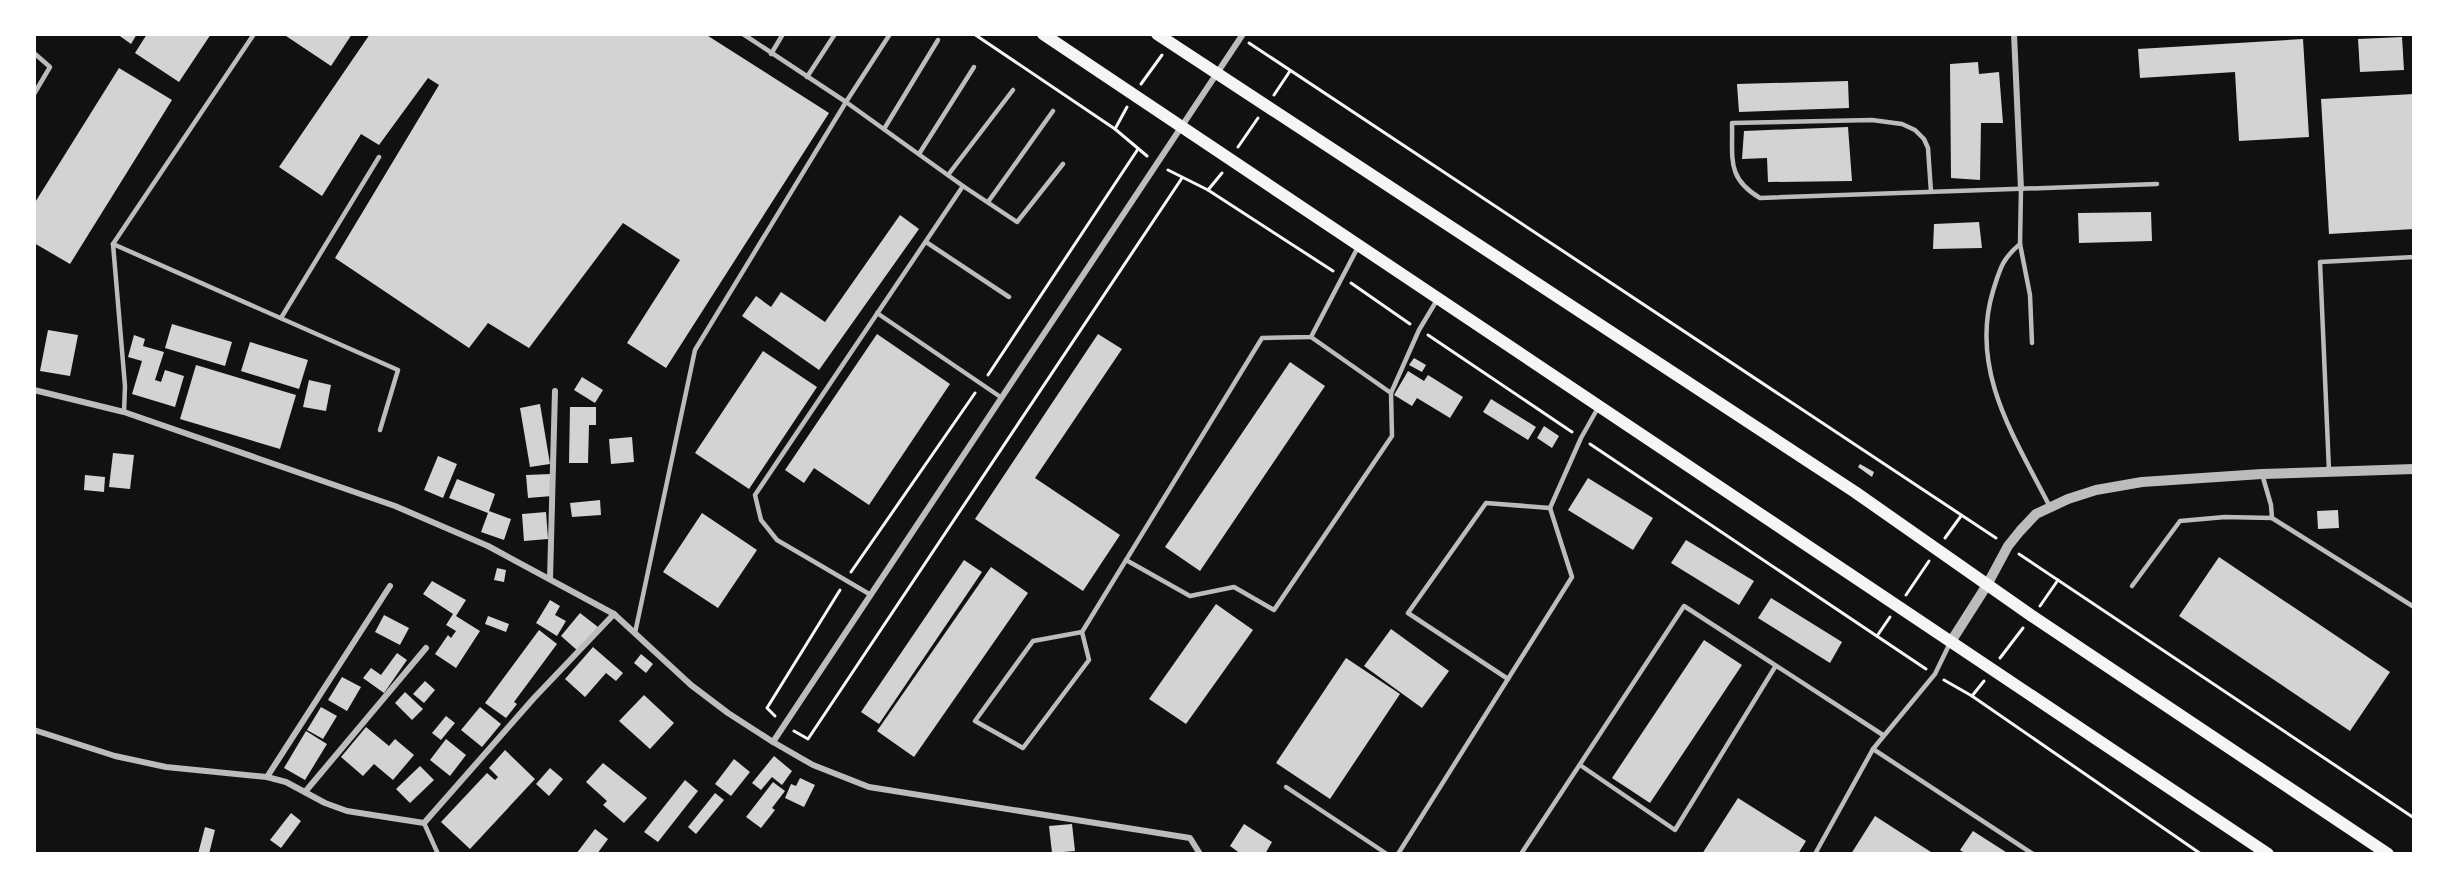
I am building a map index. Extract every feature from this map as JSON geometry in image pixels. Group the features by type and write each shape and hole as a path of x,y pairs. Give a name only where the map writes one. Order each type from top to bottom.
{"main road":[{"path":"1043,34 1952,640 2268,854"},
{"path":"1157,34 1855,492 1987,585 2388,854"}],"street":[{"path":"773,742 1243,34"},
{"path":"2014,34 2021,189"},
{"path":"34,390 124,412 395,506 488,546 614,614 691,685 728,713 813,765 869,787 1190,838 1200,854"},
{"path":"550,579 555,391"},
{"path":"1952,640 2014,538 2036,514 2068,499 2096,490 2142,483 2262,474 2414,469"},
{"path":"267,777 390,586"},
{"path":"34,730 115,756 166,767 267,777 286,782 325,803 347,811 424,823 534,698 614,614"},
{"path":"304,792 426,648"}],"lane":[{"path":"124,412 125,386 113,244 254,34"},
{"path":"743,34 846,102 1017,222 1063,164"},
{"path":"771,54 783,34"},
{"path":"807,77 835,34"},
{"path":"635,633 696,350 846,102 890,34"},
{"path":"884,129 938,40"},
{"path":"34,53 50,67 34,94"},
{"path":"919,154 974,68"},
{"path":"948,175 1013,90"},
{"path":"988,202 1053,111"},
{"path":"1931,192 1928,148 1924,139 1915,130 1902,124 1872,120 1732,123 1734,169 1744,189 1760,198 2021,189 2157,184"},
{"path":"281,318 379,157"},
{"path":"871,595 777,540 761,520 755,495 963,186"},
{"path":"2021,189 2020,244 2030,295 2032,343"},
{"path":"926,242 1009,297"},
{"path":"113,244 398,370 380,430"},
{"path":"2020,244 2001,263 1986,315 1988,351 1993,387 1999,406 2050,507"},
{"path":"1311,337 1359,245"},
{"path":"2329,471 2320,262 2414,257"},
{"path":"1126,560 1190,596 1234,587 1274,610 1392,436 1390,393 1419,330 1438,298"},
{"path":"877,313 1002,398"},
{"path":"1082,632 1032,641 975,721 1023,748 1089,660 1082,632 1262,338 1311,337 1390,393"},
{"path":"1398,854 1572,577 1550,508 1581,438 1599,406"},
{"path":"2262,474 2271,505 2272,518"},
{"path":"1508,679 1408,614 1486,503 1550,508"},
{"path":"2132,586 2180,521 2225,517 2272,518 2414,607"},
{"path":"1521,854 1684,606 1883,735"},
{"path":"1815,854 1873,749 1935,674 1952,640"},
{"path":"1580,765 1675,830 1775,667"},
{"path":"1873,749 2033,854"},
{"path":"1286,787 1387,854"},
{"path":"424,823 438,854"}],"path":[{"path":"974,34 1115,129 1146,154"},
{"path":"1256,48 1992,536"},
{"path":"1145,78 1164,51"},
{"path":"1278,89 1290,70"},
{"path":"1115,129 1125,109"},
{"path":"1238,146 1257,119"},
{"path":"1138,148 981,384 846,580 767,708 784,724 808,739 1182,177"},
{"path":"1172,173 1208,190 1341,277 1915,663"},
{"path":"1208,190 1221,174"},
{"path":"1942,543 1961,516"},
{"path":"2019,554 2414,818"},
{"path":"1913,585 1931,559"},
{"path":"2047,596 2058,580"},
{"path":"1877,636 1889,619"},
{"path":"2004,654 2023,629"},
{"path":"1948,682 1972,696 2201,854"},
{"path":"1972,696 1983,682"}],"building":[{"path":"117,34 137,34 131,44"},
{"path":"147,34 211,34 179,82 135,53"},
{"path":"283,34 352,34 331,66"},
{"path":"370,34 705,34 829,113 666,368 627,343 680,260 623,223 529,348 488,323 469,348 335,258 439,85 428,78 379,145 361,134 322,196 279,167"},
{"path":"2402,37 2404,70 2360,72 2358,39"},
{"path":"2303,39 2309,137 2239,141 2235,72 2140,78 2138,49"},
{"path":"1978,62 1979,74 1999,72 2003,123 1981,123 1980,180 1951,178 1950,64"},
{"path":"119,68 172,100 70,264 34,243 34,204"},
{"path":"1848,81 1849,108 1739,112 1737,84"},
{"path":"2414,94 2414,229 2329,234 2321,99"},
{"path":"1848,127 1852,181 1768,182 1767,158 1742,159 1744,131"},
{"path":"2151,212 2152,241 2079,243 2078,213"},
{"path":"900,215 919,229 819,370 742,316 756,296 771,307 781,292 825,322"},
{"path":"1979,222 1982,248 1933,249 1934,224"},
{"path":"172,324 232,342 225,366 165,348"},
{"path":"48,330 78,335 70,376 40,371"},
{"path":"877,334 950,384 869,505 814,468 804,483 785,470"},
{"path":"1098,334 1122,349 1035,478 1120,535 1083,591 975,519"},
{"path":"134,335 145,339 143,346 164,352 155,380 161,382 165,370 184,376 175,407 132,394 142,361 128,357"},
{"path":"250,342 308,360 299,389 241,371"},
{"path":"763,351 817,387 749,489 695,453"},
{"path":"1414,358 1426,365 1422,372 1409,365"},
{"path":"1290,362 1325,386 1200,571 1165,547"},
{"path":"196,365 296,395 280,449 180,419"},
{"path":"1408,371 1424,381 1428,375 1463,397 1450,418 1417,398 1412,406 1394,395"},
{"path":"582,377 603,390 595,403 574,390"},
{"path":"309,380 331,385 326,411 303,407"},
{"path":"1491,399 1536,427 1528,440 1483,412"},
{"path":"540,404 550,464 530,467 520,408"},
{"path":"570,407 596,407 596,425 589,425 588,463 569,463"},
{"path":"1544,426 1559,436 1552,448 1537,438"},
{"path":"632,437 634,462 611,464 609,439"},
{"path":"113,453 134,455 130,489 109,487"},
{"path":"438,456 457,464 443,498 424,490"},
{"path":"1860,464 1874,472 1872,477 1858,467"},
{"path":"551,474 552,496 528,498 526,475"},
{"path":"85,475 105,477 104,492 84,490"},
{"path":"1588,478 1653,518 1633,550 1568,510"},
{"path":"457,479 495,494 489,511 511,519 504,540 481,532 488,513 449,498"},
{"path":"600,500 601,515 572,517 570,503"},
{"path":"2338,510 2339,528 2318,529 2317,511"},
{"path":"546,512 548,539 524,541 522,514"},
{"path":"702,513 757,550 718,608 663,572"},
{"path":"1686,540 1754,581 1739,605 1671,563"},
{"path":"2219,557 2390,672 2350,731 2179,616"},
{"path":"964,560 982,572 879,724 861,712"},
{"path":"991,567 1028,593 914,757 877,731"},
{"path":"497,568 506,570 504,582 494,580"},
{"path":"432,581 466,600 456,616 480,631 456,668 435,654 448,635 451,638 456,631 446,625 453,614 423,594"},
{"path":"1771,598 1842,642 1830,663 1758,618"},
{"path":"550,600 560,606 555,615 566,621 557,636 536,623"},
{"path":"1216,604 1253,630 1186,724 1149,699"},
{"path":"580,613 598,627 578,651 561,636"},
{"path":"384,615 409,628 400,645 375,632"},
{"path":"488,616 509,624 506,632 485,624"},
{"path":"1391,629 1449,671 1422,708 1364,666"},
{"path":"539,630 557,644 514,702 517,704 506,718 485,703"},
{"path":"1704,640 1742,665 1650,803 1612,778"},
{"path":"593,647 623,673 616,681 606,673 585,697 565,679"},
{"path":"397,653 407,660 384,693 363,678 371,668 381,675"},
{"path":"641,654 653,664 646,673 634,663"},
{"path":"1346,658 1400,694 1330,799 1276,763"},
{"path":"342,677 361,687 347,711 328,700"},
{"path":"425,681 435,690 424,703 413,694"},
{"path":"405,692 423,709 412,720 395,703"},
{"path":"644,695 674,723 650,749 619,721"},
{"path":"321,707 337,716 323,739 307,730"},
{"path":"480,707 501,724 482,747 461,730"},
{"path":"446,716 455,723 441,740 432,733"},
{"path":"366,727 389,746 395,739 414,755 393,780 374,764 363,776 341,757"},
{"path":"306,731 327,744 305,780 284,768"},
{"path":"446,739 466,755 450,776 430,760"},
{"path":"505,750 535,779 470,849 441,822 487,773 495,780 498,777 489,768"},
{"path":"774,756 792,771 782,785 772,777 761,790 752,783"},
{"path":"734,759 750,772 731,796 715,784"},
{"path":"603,763 647,798 624,823 603,805 607,801 586,782"},
{"path":"420,766 434,780 410,803 396,789"},
{"path":"550,768 563,779 549,796 536,784"},
{"path":"800,778 815,785 804,807 785,798 791,784 796,786"},
{"path":"685,780 698,791 658,842 644,832"},
{"path":"773,782 785,791 772,808 775,810 761,828 746,817"},
{"path":"715,793 724,800 696,834 688,827"},
{"path":"1738,798 1806,841 1798,854 1702,854"},
{"path":"291,813 301,821 281,848 270,840"},
{"path":"1875,816 1934,854 1851,854"},
{"path":"1072,824 1075,851 1052,853 1049,826"},
{"path":"1244,824 1272,842 1265,854 1241,854 1230,846"},
{"path":"205,827 215,830 209,854 198,854"},
{"path":"595,829 608,839 597,854 576,854"},
{"path":"1973,831 2009,854 1966,854 1960,850"}]}
